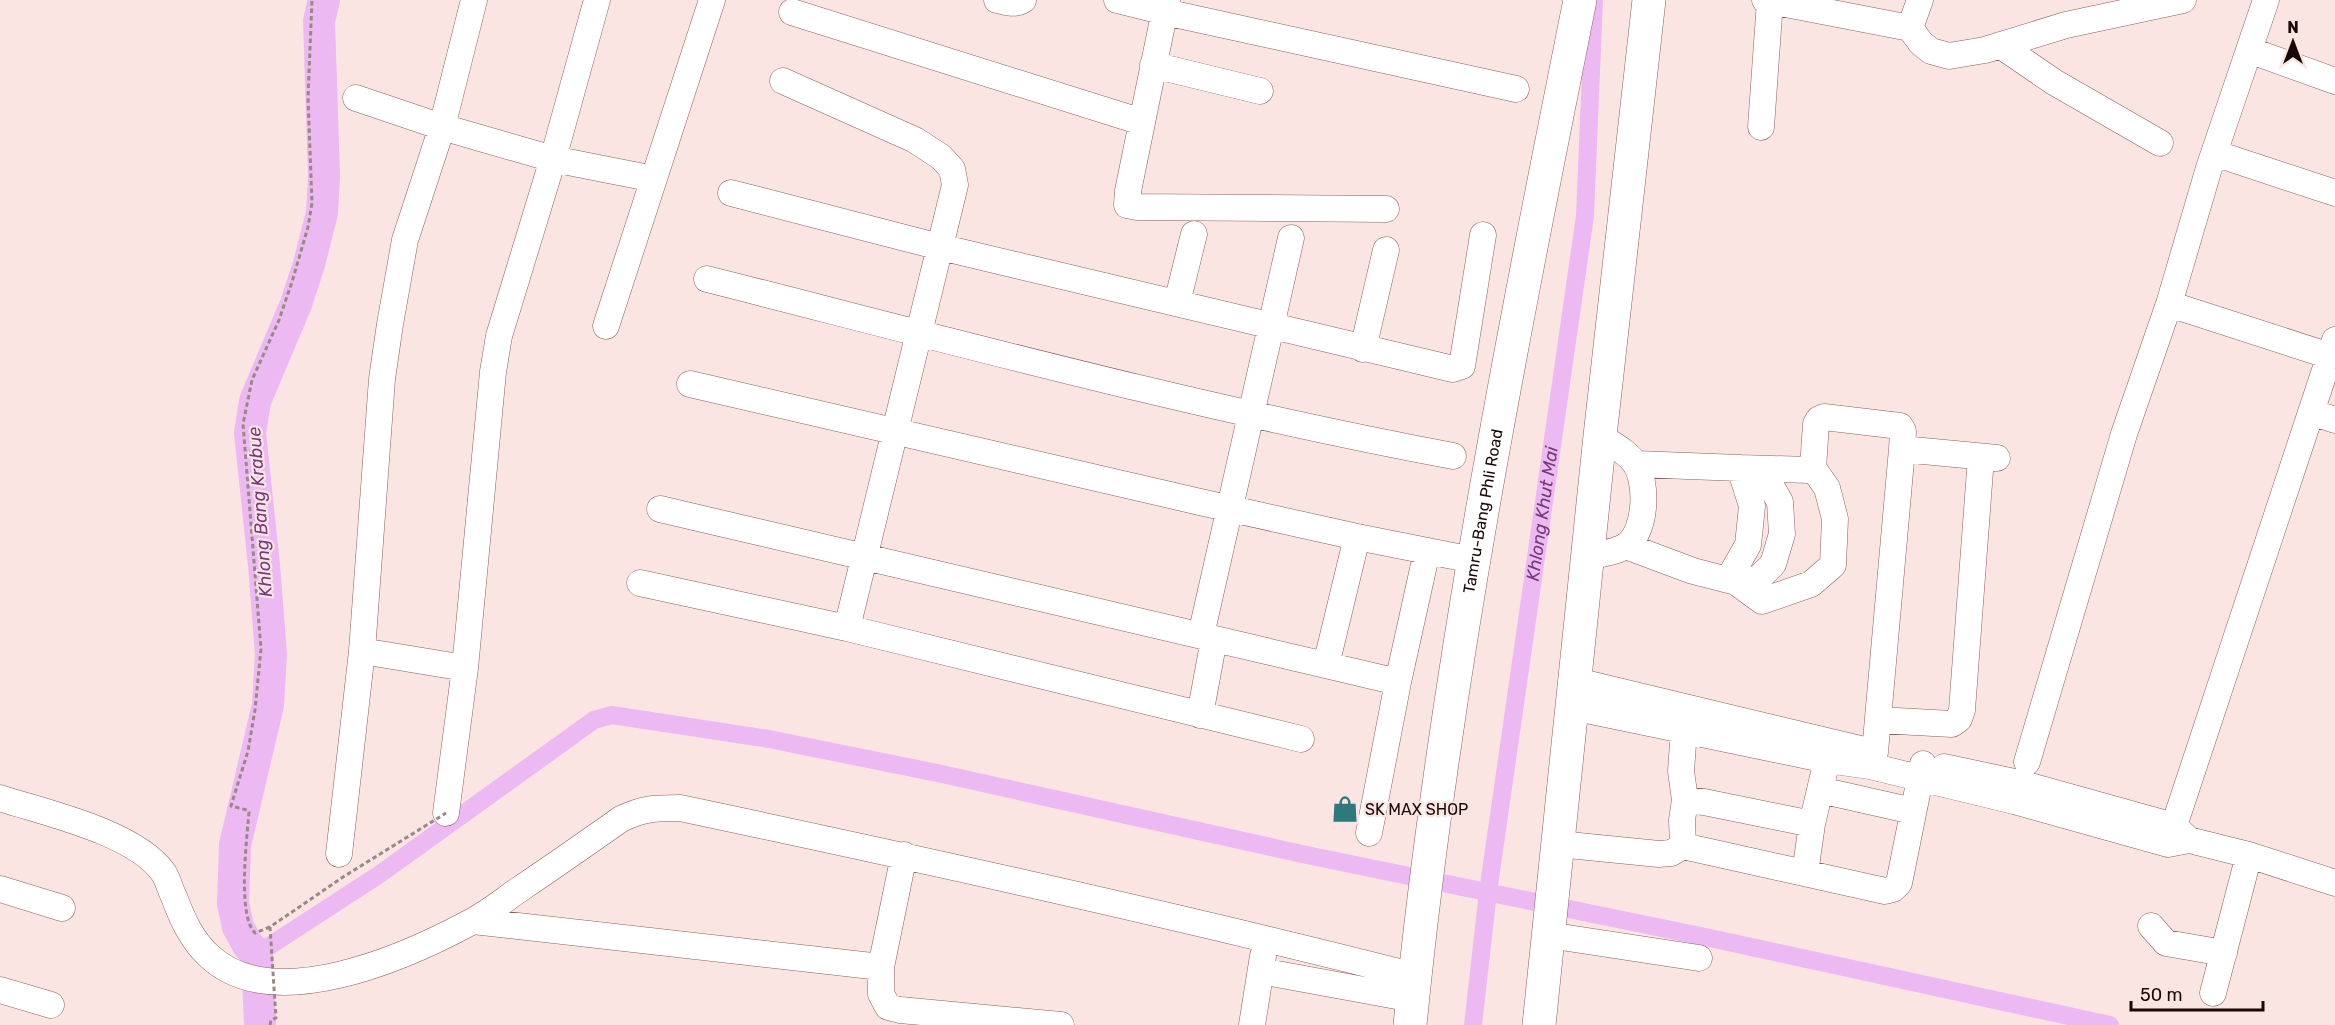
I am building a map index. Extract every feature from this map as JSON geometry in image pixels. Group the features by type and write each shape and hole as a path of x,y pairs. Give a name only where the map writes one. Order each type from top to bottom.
{"main road":[{"name":"Tamru-Bang Phli Road","path":"1413,1000 1448,713 1473,560 1527,264 1580,0"},
{"path":"1539,1025 1587,557 1649,0"}],"street":[{"path":"339,854 362,651 382,379 390,324 405,240 442,127 474,0"},
{"path":"447,813 465,668 493,372 499,336 553,159 597,0"},
{"path":"606,326 712,0"},
{"path":"997,0 1007,2 1023,0"},
{"path":"1117,0 1166,6 1516,89"},
{"path":"1761,127 1767,0 1910,28 1921,43 1931,51 1950,56 2000,45 2066,25 2183,0"},
{"path":"1910,28 1920,0"},
{"path":"2027,762 2124,434 2169,304 2214,153 2266,0"},
{"path":"1166,6 1128,190 1127,205 1218,209 1386,209"},
{"path":"792,12 1142,122"},
{"path":"2000,45 2054,82 2160,143"},
{"path":"2249,50 2335,81"},
{"path":"1153,65 1260,91"},
{"path":"783,81 915,140 941,157 952,170 955,185 862,556 847,628"},
{"path":"357,98 442,127 553,159 654,179"},
{"path":"2214,153 2335,193"},
{"path":"731,193 940,247 1453,369 1462,366 1482,235"},
{"path":"1177,303 1194,234"},
{"path":"1200,715 1208,637 1231,508 1291,238"},
{"path":"1363,349 1386,250"},
{"path":"707,279 1137,388 1453,456"},
{"path":"2169,304 2332,348 2323,416 2177,837"},
{"path":"690,384 1357,537 1473,560"},
{"path":"1626,546 1694,571 1732,581 1762,601 1811,584 1833,564 1835,519 1827,488 1813,468 1816,424 1824,417 1900,426 1903,431 1902,449 1875,752"},
{"path":"1587,557 1626,546 1638,533 1644,502 1636,464 1628,455 1600,436"},
{"path":"1878,720 1952,724 1959,719 1962,710 1990,458 1902,449"},
{"path":"1636,464 1809,470 1813,468"},
{"path":"1732,581 1748,545 1752,506 1740,468"},
{"path":"660,508 1398,682"},
{"path":"1326,665 1357,537"},
{"path":"1369,833 1398,682 1427,551"},
{"path":"640,583 847,628 1301,740"},
{"path":"362,651 465,668"},
{"path":"1574,694 1684,729 1827,760 1921,770"},
{"path":"1574,694 1875,752 2014,801 2249,855 2335,883"},
{"path":"1683,846 1682,820 1685,800 1681,771 1684,729"},
{"path":"1805,873 1812,824 1827,760"},
{"path":"1557,855 1659,854 1671,853 1683,846 1885,891 1893,889 1899,883 1921,770"},
{"path":"1820,790 1913,811"},
{"path":"0,798 105,832 145,855 164,872 185,925 208,955 223,965 261,980 298,982 321,979 385,961 473,921 621,819 640,810 680,808 904,855 1265,938 1413,1000"},
{"path":"1685,800 1812,824"},
{"path":"904,855 881,967 881,994 888,1007 1061,1025"},
{"path":"2213,993 2249,855"},
{"path":"0,889 62,908"},
{"path":"473,921 881,967"},
{"path":"2151,926 2166,944 2195,950 2224,952"},
{"path":"1548,934 1699,958"},
{"path":"1252,1025 1265,938"},
{"path":"1261,971 1413,1000"},
{"path":"0,990 51,1005"}],"path":[{"path":"312,0 308,98 312,203 308,228 279,320 252,380 243,424 261,649 248,751 231,806 249,812 244,862 246,906 251,928 255,933 270,927 343,877 447,813"},
{"path":"270,927 276,1018 271,1020 270,1025"}],"waterway":[{"name":"Khlong Bang Krabue","path":"260,1025 257,954 248,945 238,927 233,903 235,845 268,705 271,654 250,433 255,401 296,304 322,213 324,176 319,21 324,0"},
{"name":"Khlong Khut Mai","path":"1473,1025 1488,892 1585,216 1594,0"},
{"path":"257,954 380,874 594,720 612,715 769,739 942,774 1302,854 1710,938 2110,1025"}],"place":[{"name":"SK MAX SHOP","path":"1345,809"}]}
